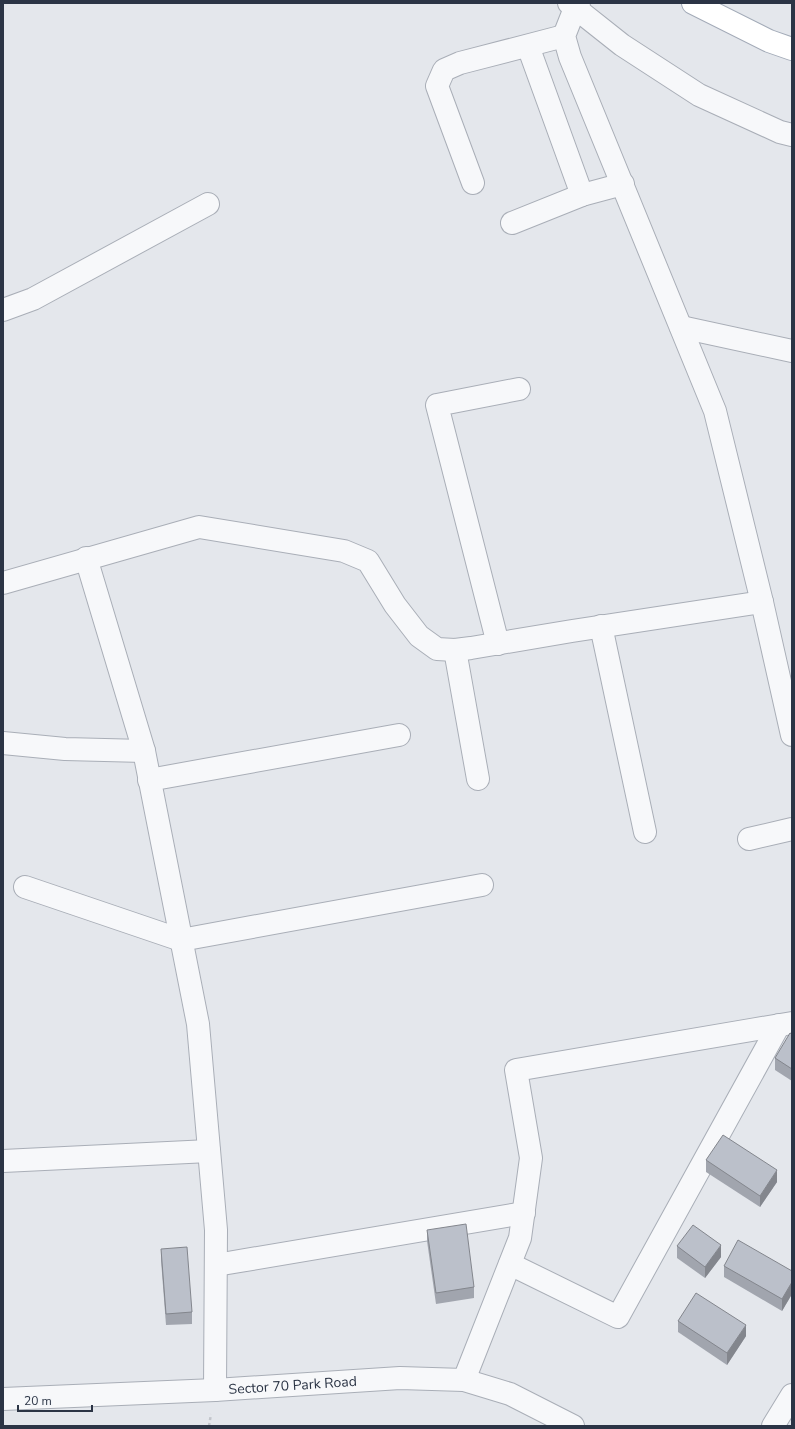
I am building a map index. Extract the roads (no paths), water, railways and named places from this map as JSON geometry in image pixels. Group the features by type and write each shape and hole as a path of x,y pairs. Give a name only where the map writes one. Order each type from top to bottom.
{"main road":[{"path":"693,3 769,41 792,49"}],"street":[{"path":"792,135 780,132 699,95 622,44 574,5 564,36 570,57 715,411 762,602 792,735"},
{"path":"473,183 437,86 444,70 460,63 528,46 547,39 564,36"},
{"path":"528,46 582,195"},
{"path":"512,223 582,195 623,184"},
{"path":"3,310 33,299 208,204"},
{"path":"681,327 792,351"},
{"path":"498,644 437,405 519,389"},
{"path":"3,583 86,558 199,527 344,551 368,560 395,605 419,636 437,649 455,650 498,644 601,626 762,602"},
{"path":"86,558 144,751 198,1024 216,1230 215,1390"},
{"path":"601,626 644,832"},
{"path":"455,650 478,779"},
{"path":"149,780 399,735"},
{"path":"3,743 65,749 144,751"},
{"path":"749,839 792,829"},
{"path":"25,887 181,940 482,885"},
{"path":"464,1380 520,1238 531,1158 516,1070 785,1024"},
{"path":"510,1264 618,1317 785,1024"},
{"path":"3,1161 209,1151"},
{"path":"216,1265 524,1213"},
{"name":"Sector 70 Park Road","path":"3,1399 215,1390 400,1378 464,1380 510,1394 573,1426"},
{"path":"773,1426 792,1395"}]}
